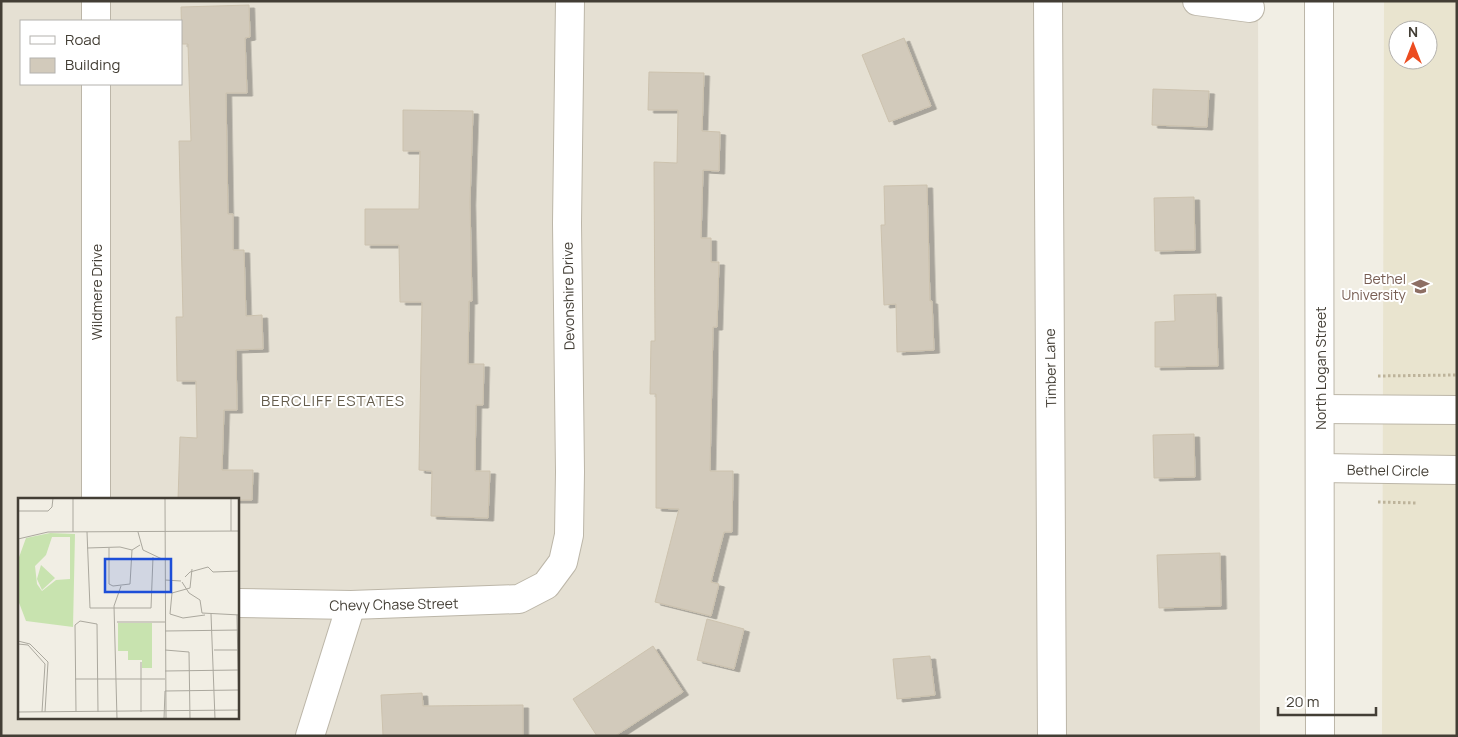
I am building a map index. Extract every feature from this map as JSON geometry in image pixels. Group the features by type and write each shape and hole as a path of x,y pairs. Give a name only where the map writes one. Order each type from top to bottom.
{"street":[{"path":"96,1 96,20"},
{"name":"Devonshire Drive","path":"546,586 563,562 569,535 568,223 570,1"},
{"name":"Timber Lane","path":"1048,1 1052,736"},
{"path":"1197,1 1250,8"},
{"name":"North Logan Street","path":"1319,1 1320,736"},
{"name":"Wildmere Drive","path":"96,85 96,498"},
{"path":"1320,409 1457,410"},
{"name":"Bethel Circle","path":"1320,468 1457,470"},
{"name":"Chevy Chase Street","path":"239,603 351,605 519,600 546,586"},
{"path":"310,736 351,605"}],"path":[{"path":"1378,376 1457,375"}],"shaded area":[{"path":"1,1 1258,1 1260,736 1,736"},
{"name":"Bethel University","path":"1384,1 1457,1 1457,736 1382,736"}],"building":[{"path":"249,5 250,37 245,38 247,93 226,93 228,214 233,214 233,250 244,250 246,316 262,315 263,349 236,350 237,410 224,410 222,470 253,470 252,500 239,500 239,498 178,498 180,437 197,438 196,381 177,381 176,317 183,317 179,141 191,141 188,44 182,44 181,7"},
{"path":"904,38 931,106 889,122 862,55"},
{"path":"649,72 704,73 702,131 720,132 719,171 703,170 701,238 711,238 711,262 719,262 717,327 713,327 710,471 733,471 732,532 724,532 711,582 719,584 711,616 655,602 679,509 656,508 656,394 650,394 651,341 655,341 654,162 677,163 678,110 648,110"},
{"path":"1153,89 1209,91 1207,127 1152,125"},
{"path":"403,110 473,111 470,202 472,301 469,301 468,364 484,364 483,405 476,405 475,471 490,471 488,518 431,516 432,471 419,470 422,302 400,302 399,245 365,245 365,209 419,209 420,151 403,151"},
{"path":"927,185 930,301 932,301 934,350 897,352 896,304 884,305 881,225 885,225 884,186"},
{"path":"1194,197 1195,250 1155,251 1154,198"},
{"path":"1216,294 1218,366 1155,367 1155,322 1175,321 1174,295"},
{"path":"1194,434 1195,477 1154,478 1153,435"},
{"path":"1220,553 1221,606 1159,608 1157,555"},
{"path":"707,619 744,629 734,669 697,660"},
{"path":"653,646 683,692 615,736 597,736 573,699"},
{"path":"930,656 935,695 897,699 893,659"},
{"path":"422,693 423,706 523,705 523,736 383,736 381,695"}],"place":[{"name":"Bethel University","path":"1420,286"}],"district":[{"name":"BERCLIFF ESTATES","path":"333,400"}]}
